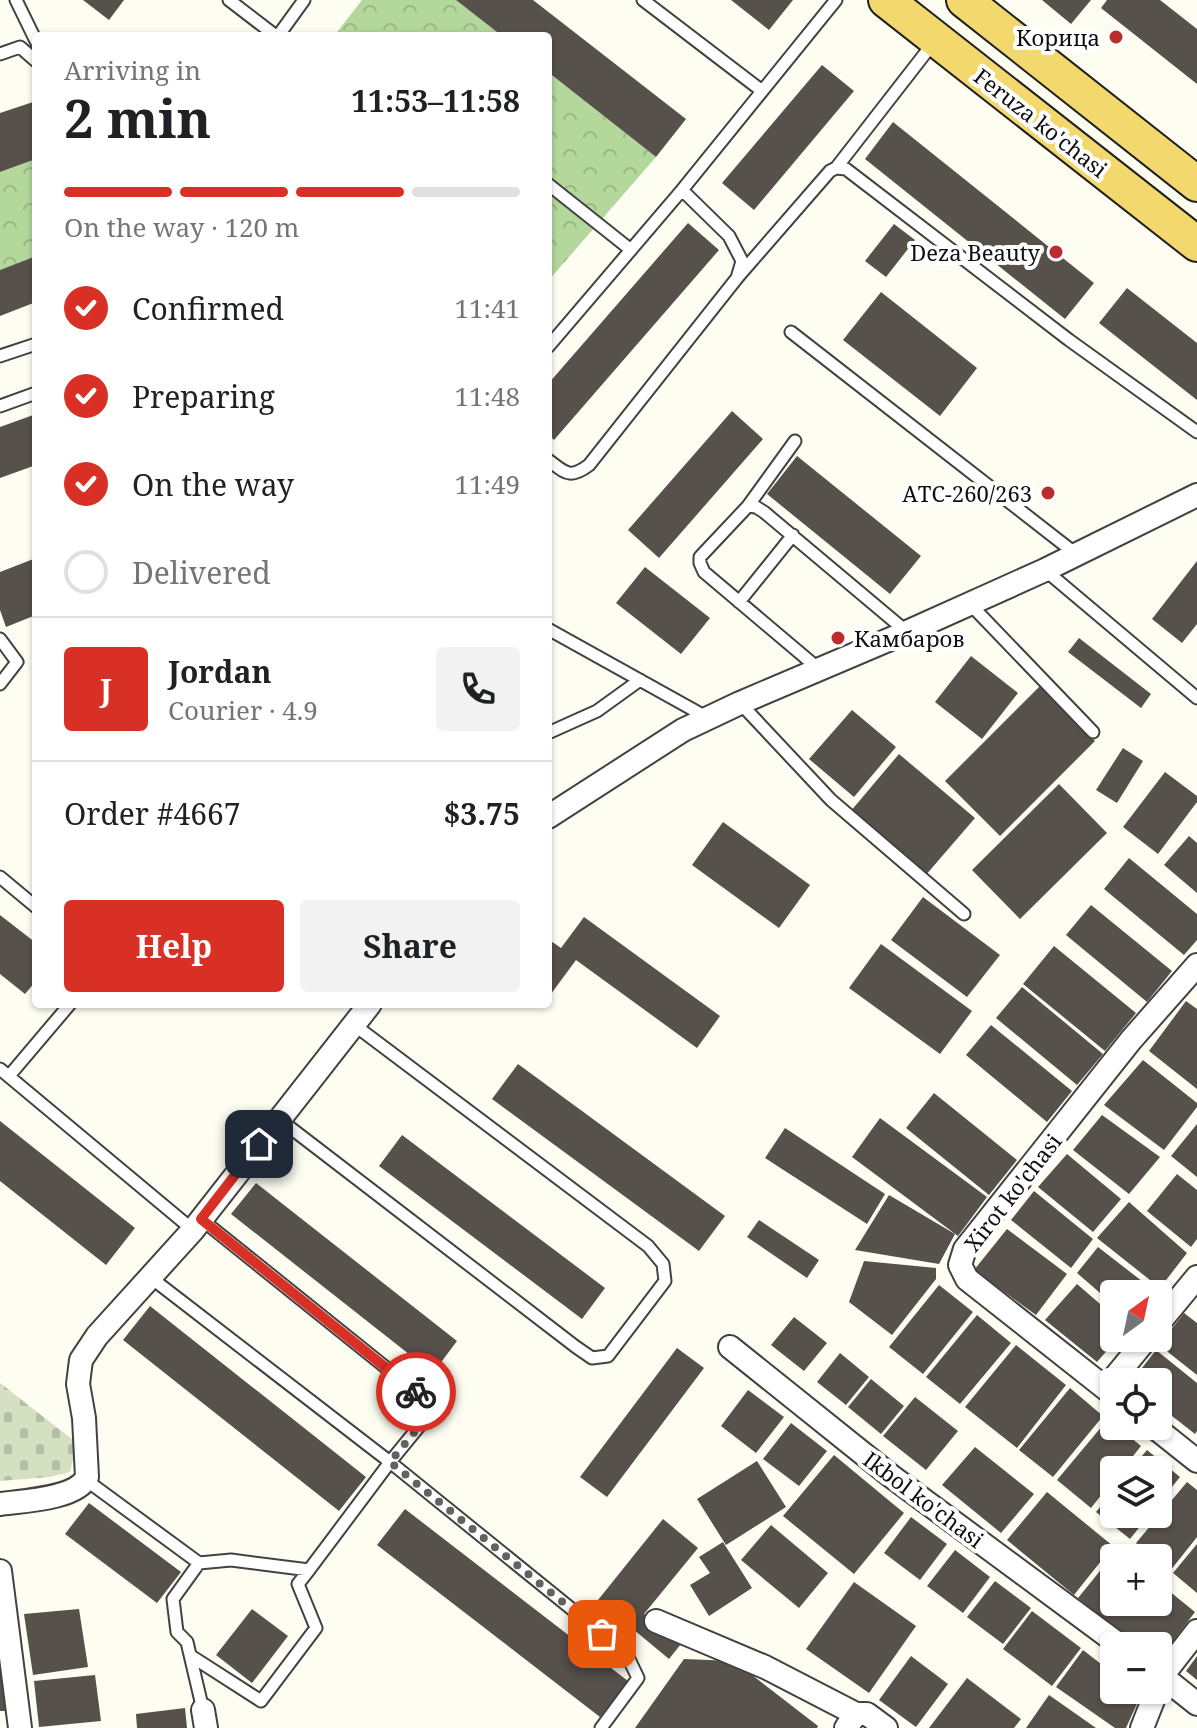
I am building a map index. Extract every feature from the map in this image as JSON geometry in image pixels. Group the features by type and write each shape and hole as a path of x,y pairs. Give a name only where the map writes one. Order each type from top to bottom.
{"main road":[{"name":"Feruza ko'chasi","path":"886,0 1197,244"},
{"path":"978,4 1197,184"}],"street":[{"path":"552,814 683,730 1045,570 1197,495"},
{"name":"Xirot ko'chasi","path":"1100,1384 967,1279 960,1265 965,1249 1131,1040 1197,965"},
{"path":"0,1504 46,1498 78,1488 86,1480 84,1418 78,1384 81,1360 97,1336 197,1224 367,1008"},
{"path":"1172,1307 1197,1277"},
{"name":"Ikbol ko'chasi","path":"730,1347 891,1476 1102,1632"},
{"path":"1171,1440 1197,1461"},
{"path":"0,1571 20,1728"},
{"path":"656,1621 765,1667 851,1721 867,1714 886,1728"},
{"path":"1172,1665 1197,1631"},
{"path":"1172,1690 1197,1704"},
{"path":"1142,1728 1151,1704"}],"lane":[{"path":"16,0 32,33"},
{"path":"229,0 272,32"},
{"path":"280,32 304,0"},
{"path":"643,0 762,91"},
{"path":"552,342 682,190 836,0"},
{"path":"552,463 567,474 578,473 589,465 737,278 830,171 836,168 936,39"},
{"path":"0,54 20,47 32,58"},
{"path":"836,168 846,169 1069,340 1197,432"},
{"path":"552,187 631,250"},
{"path":"682,190 729,236 742,261 737,278"},
{"path":"791,332 1076,554"},
{"path":"0,356 32,345"},
{"path":"0,406 32,394"},
{"path":"795,441 748,506 700,557 700,563 704,572 820,670"},
{"path":"748,506 764,512 907,632"},
{"path":"739,602 793,535"},
{"path":"1045,570 1197,698"},
{"path":"970,603 1093,732"},
{"path":"552,631 708,718"},
{"path":"0,639 17,662 0,684"},
{"path":"552,731 597,711 640,680"},
{"path":"740,703 831,800 964,914"},
{"path":"0,877 32,904"},
{"path":"66,1008 4,1073 435,1407 298,1584 316,1628 261,1701 191,1656"},
{"path":"279,1119 576,1347 592,1358 608,1356 665,1281 663,1264 648,1246 353,1024"},
{"path":"150,1277 390,1462 626,1653 638,1678 601,1728"},
{"path":"86,1480 199,1563 231,1560 309,1570"},
{"path":"199,1563 173,1599 177,1632 187,1642 204,1719"}],"green space":[{"path":"362,0 456,0 497,32 337,32"},
{"path":"552,75 656,157 552,276"},
{"path":"32,160 32,258 0,270 0,172"},
{"path":"0,1383 77,1443 70,1472 50,1477 0,1481"}],"building":[{"path":"83,0 124,0 109,20"},
{"path":"456,0 533,0 686,119 656,157 552,75 552,32 497,32"},
{"path":"731,0 793,0 769,30"},
{"path":"1042,0 1091,0 1071,24"},
{"path":"1107,0 1160,0 1197,29 1197,84 1101,8"},
{"path":"822,65 854,91 754,210 722,183"},
{"path":"32,102 32,160 0,172 0,113"},
{"path":"893,122 1094,283 1065,319 865,159"},
{"path":"688,223 719,250 554,440 552,379"},
{"path":"894,224 915,240 886,277 865,261"},
{"path":"32,258 32,304 0,316 0,270"},
{"path":"1127,288 1197,343 1197,400 1099,323"},
{"path":"881,292 977,368 940,416 843,340"},
{"path":"732,411 763,439 659,558 628,530"},
{"path":"32,415 32,466 0,478 0,427"},
{"path":"797,456 921,556 890,594 767,494"},
{"path":"32,560 32,617 6,627 0,610 0,572"},
{"path":"1197,561 1197,624 1182,643 1152,619"},
{"path":"645,567 710,618 681,654 616,603"},
{"path":"1079,638 1151,694 1141,708 1068,652"},
{"path":"971,656 1018,693 982,739 935,702"},
{"path":"1040,686 1095,741 1000,836 945,781"},
{"path":"852,710 896,747 854,797 809,759"},
{"path":"1123,748 1143,761 1117,803 1096,790"},
{"path":"899,754 975,818 925,876 850,812"},
{"path":"1165,772 1197,796 1197,802 1158,854 1123,827"},
{"path":"1059,784 1107,833 1020,919 972,870"},
{"path":"723,822 810,885 779,928 692,865"},
{"path":"1189,836 1197,843 1197,893 1164,865"},
{"path":"1129,858 1197,914 1197,940 1184,955 1104,889"},
{"path":"923,897 1000,955 967,997 891,940"},
{"path":"1091,905 1172,971 1147,1002 1066,935"},
{"path":"0,915 32,940 32,986 25,994 0,974"},
{"path":"584,917 720,1016 697,1048 576,960 552,993 552,942 561,948"},
{"path":"881,944 972,1011 940,1054 849,988"},
{"path":"1054,946 1136,1013 1105,1051 1023,984"},
{"path":"1022,987 1103,1054 1077,1085 996,1018"},
{"path":"1186,1001 1197,1009 1197,1089 1149,1051"},
{"path":"991,1025 1072,1091 1047,1122 966,1055"},
{"path":"1143,1060 1197,1103 1164,1150 1104,1105"},
{"path":"518,1064 725,1216 699,1251 492,1099"},
{"path":"934,1093 1017,1160 989,1195 906,1128"},
{"path":"1102,1115 1160,1157 1129,1194 1073,1150"},
{"path":"880,1118 987,1197 958,1236 852,1157"},
{"path":"0,1121 135,1228 106,1265 0,1181"},
{"path":"1197,1124 1197,1177 1171,1156"},
{"path":"785,1128 885,1194 867,1224 765,1158"},
{"path":"402,1135 605,1288 582,1319 379,1166"},
{"path":"1067,1154 1121,1199 1093,1232 1038,1187"},
{"path":"1177,1174 1197,1190 1197,1239 1191,1247 1147,1211"},
{"path":"256,1183 457,1341 433,1373 231,1214"},
{"path":"1034,1191 1093,1239 1071,1268 1011,1220"},
{"path":"889,1195 955,1234 939,1264 855,1250"},
{"path":"1129,1202 1187,1253 1166,1280 1150,1280 1097,1238"},
{"path":"759,1220 819,1260 807,1278 747,1237"},
{"path":"1007,1229 1067,1274 1036,1315 974,1270"},
{"path":"1098,1247 1141,1280 1100,1280 1100,1293 1077,1273"},
{"path":"864,1261 936,1268 936,1279 892,1335 849,1302"},
{"path":"1077,1284 1100,1304 1100,1352 1106,1352 1097,1362 1045,1320"},
{"path":"939,1285 973,1312 923,1374 889,1347"},
{"path":"150,1306 366,1477 339,1511 123,1340"},
{"path":"1184,1313 1197,1323 1197,1375 1168,1352 1172,1352 1172,1328"},
{"path":"977,1315 1011,1343 960,1404 926,1377"},
{"path":"794,1317 827,1343 804,1371 771,1345"},
{"path":"1016,1345 1066,1385 1017,1448 965,1407"},
{"path":"677,1348 704,1368 607,1497 580,1477"},
{"path":"1154,1352 1158,1352 1197,1383 1195,1434 1172,1416 1172,1368 1142,1368"},
{"path":"840,1353 869,1377 846,1405 817,1382"},
{"path":"871,1379 904,1406 881,1434 848,1407"},
{"path":"1070,1388 1100,1413 1100,1420 1053,1477 1019,1450"},
{"path":"748,1390 784,1417 756,1453 721,1426"},
{"path":"915,1397 958,1431 926,1470 883,1436"},
{"path":"791,1423 827,1451 799,1486 763,1459"},
{"path":"1100,1429 1100,1440 1134,1440 1141,1446 1133,1456 1100,1456 1100,1497 1091,1508 1057,1480"},
{"path":"975,1447 1034,1494 1001,1533 942,1485"},
{"path":"834,1455 904,1513 854,1574 783,1516"},
{"path":"757,1461 786,1507 726,1545 697,1499"},
{"path":"1172,1470 1180,1477 1172,1487"},
{"path":"1187,1482 1197,1490 1197,1537 1172,1568 1172,1544 1136,1543 1149,1528 1172,1528 1172,1500"},
{"path":"1047,1492 1111,1544 1100,1544 1100,1562 1074,1595 1007,1540"},
{"path":"89,1503 181,1572 157,1603 65,1534"},
{"path":"405,1509 628,1681 600,1717 377,1545"},
{"path":"911,1517 947,1544 920,1580 884,1553"},
{"path":"663,1519 698,1548 644,1614 681,1644 669,1659 598,1600"},
{"path":"771,1525 828,1573 799,1608 741,1560"},
{"path":"1116,1528 1139,1528 1130,1539"},
{"path":"723,1542 752,1588 709,1616 690,1585 710,1573 699,1557"},
{"path":"1197,1544 1197,1593 1173,1573"},
{"path":"955,1550 990,1577 963,1613 927,1586"},
{"path":"1100,1571 1100,1616 1078,1598"},
{"path":"995,1581 1031,1608 1003,1644 967,1617"},
{"path":"854,1582 916,1626 869,1693 806,1649"},
{"path":"1172,1593 1195,1612 1172,1642 1172,1632 1120,1632 1100,1616 1172,1616"},
{"path":"79,1609 88,1667 33,1675 24,1614"},
{"path":"252,1609 288,1636 252,1683 216,1655"},
{"path":"1032,1611 1081,1648 1052,1686 1003,1649"},
{"path":"1083,1650 1100,1663 1100,1704 1137,1704 1126,1728 1115,1728 1056,1687"},
{"path":"911,1656 948,1684 916,1727 879,1700"},
{"path":"1197,1656 1197,1680 1186,1671"},
{"path":"684,1659 734,1661 817,1728 635,1728"},
{"path":"2,1668 6,1711 0,1711"},
{"path":"95,1675 101,1721 39,1727 34,1681"},
{"path":"967,1678 1021,1719 1014,1728 929,1728"},
{"path":"1049,1695 1096,1728 1026,1728"},
{"path":"185,1708 187,1728 137,1728 136,1714"}],"way so far":[{"path":"416,1392 435,1407 390,1462 602,1634"}],"place":[{"name":"Корица","path":"1116,37"},
{"name":"Deza Beauty","path":"1056,252"},
{"name":"АТС-260/263","path":"1048,493"},
{"name":"Камбаров","path":"838,638"}],"route":[{"path":"259,1144 201,1219 416,1392"}]}
